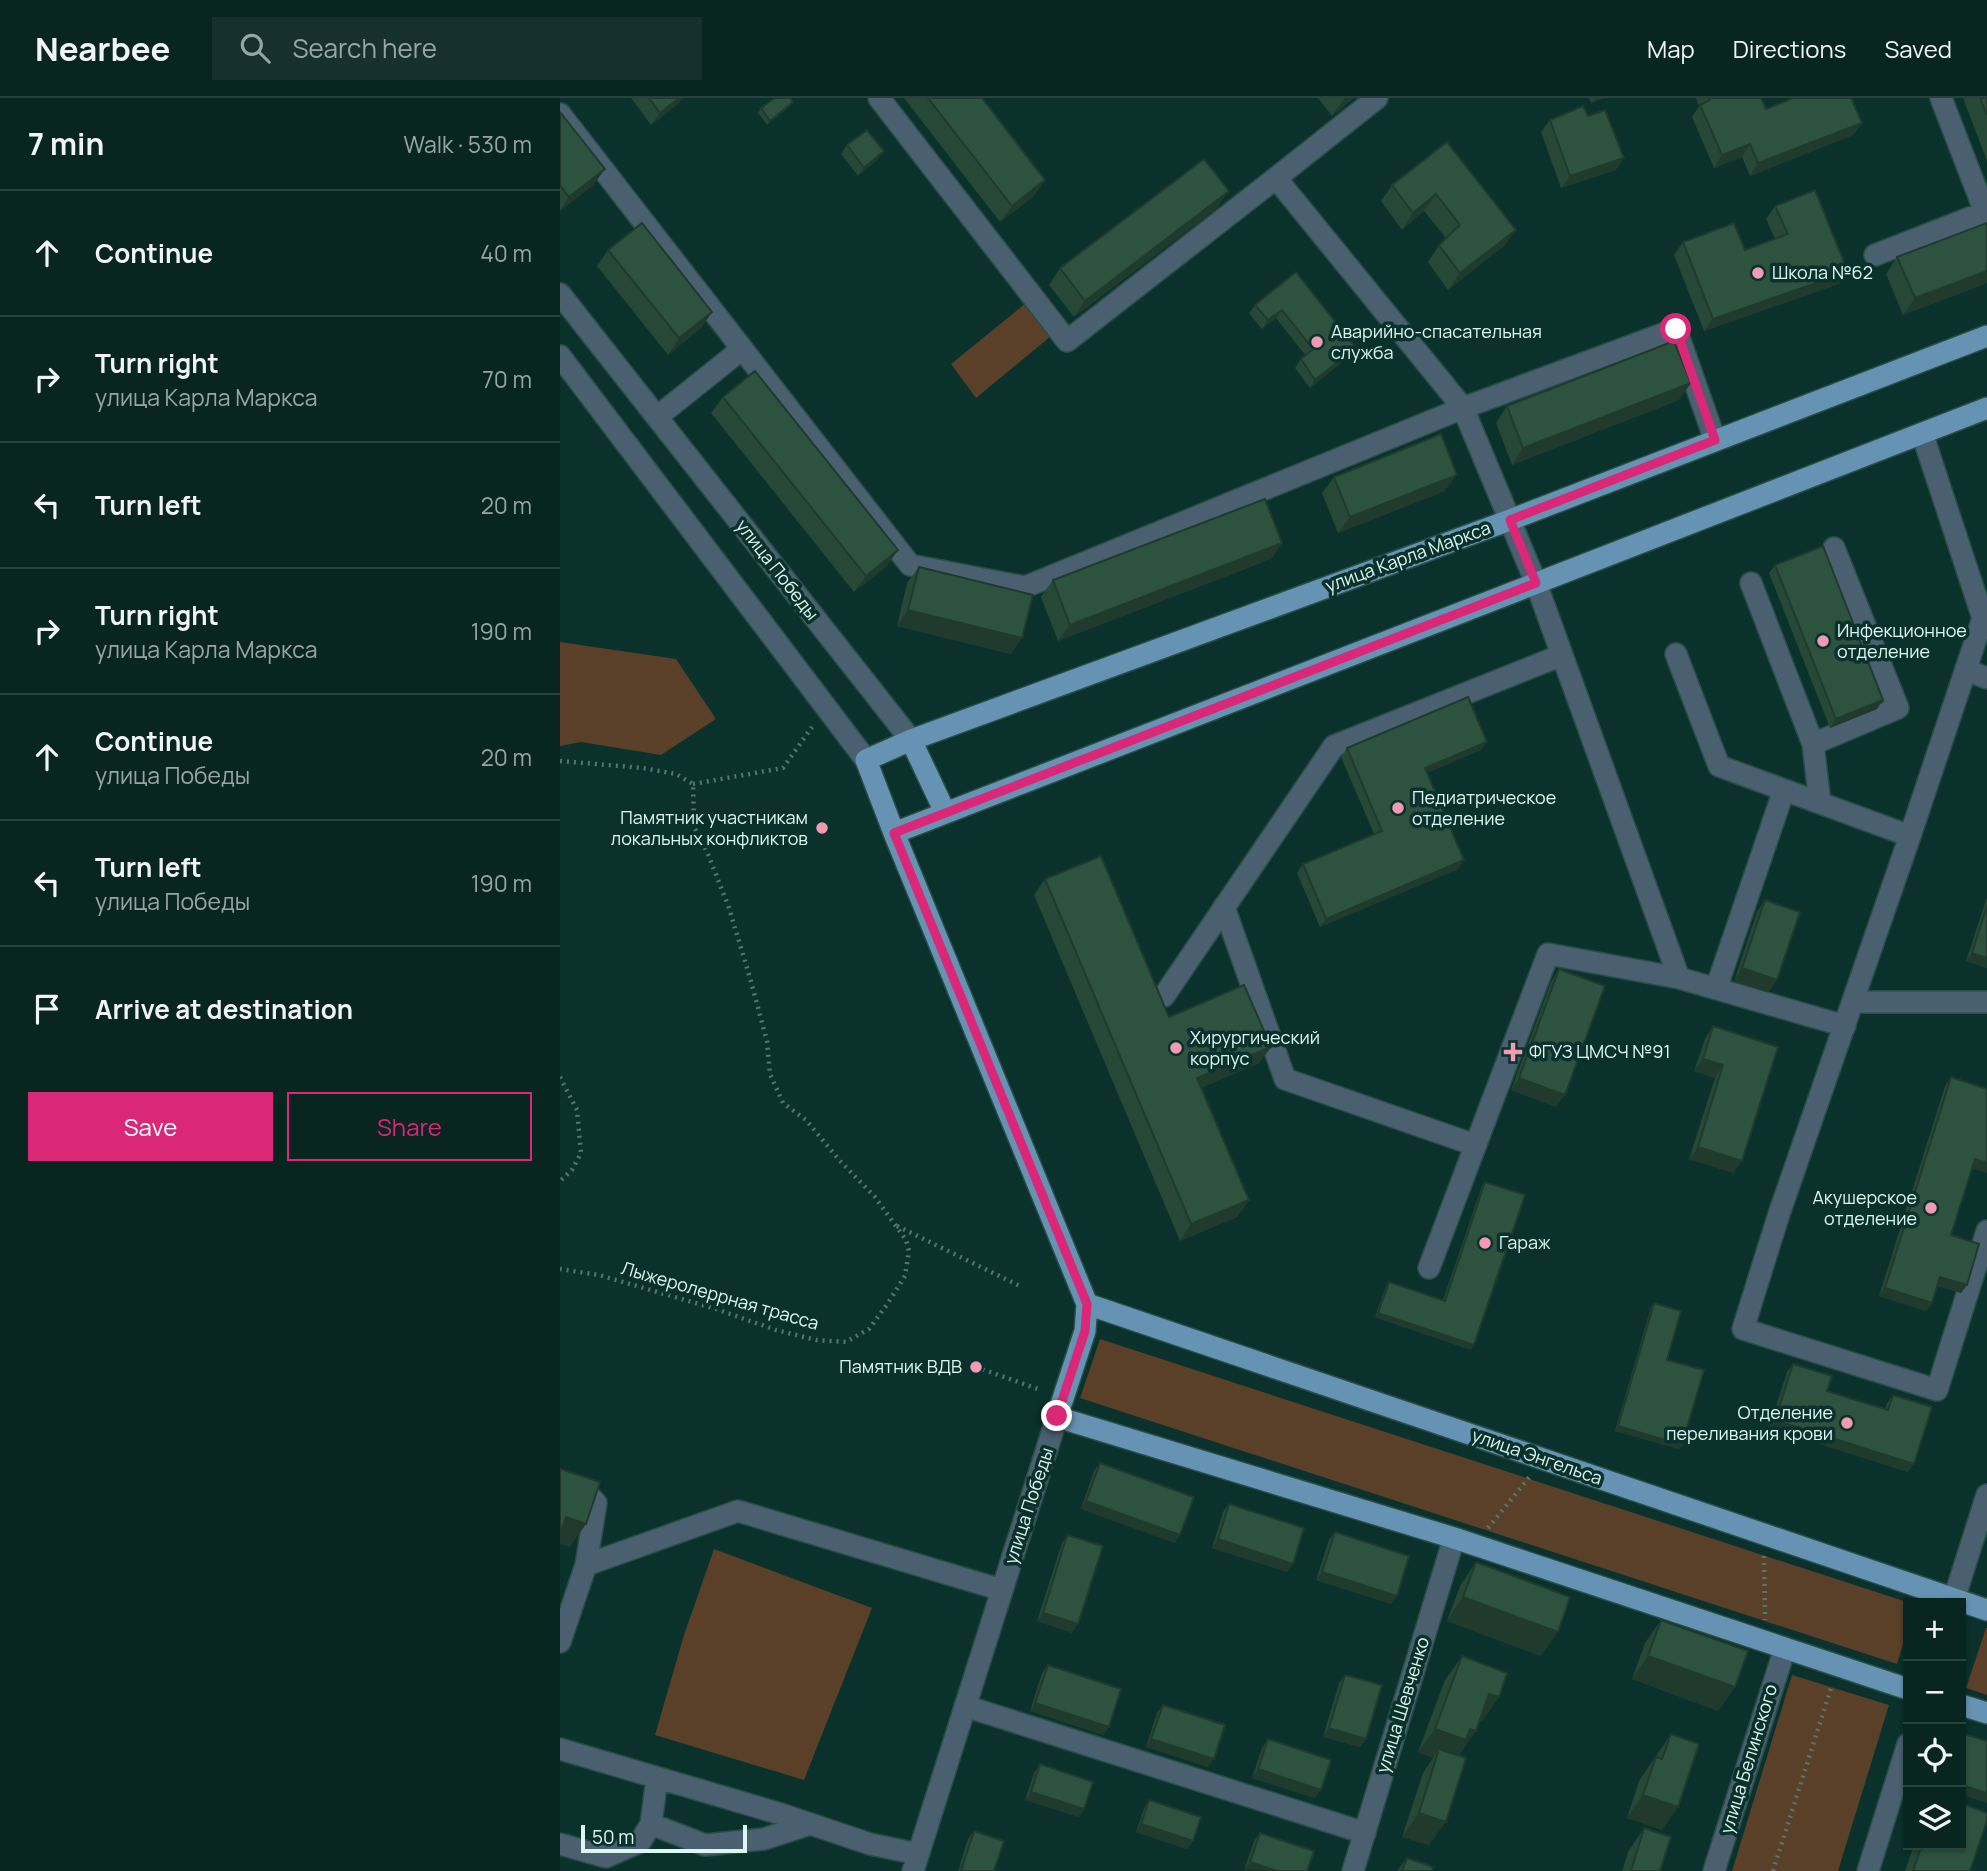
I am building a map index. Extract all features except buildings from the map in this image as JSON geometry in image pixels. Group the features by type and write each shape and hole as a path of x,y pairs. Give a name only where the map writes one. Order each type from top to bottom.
{"main road":[{"name":"улица Карла Маркса","path":"866,760 911,740 1510,520 1987,335"},
{"path":"894,833 1987,408"},
{"name":"улица Победы","path":"911,740 945,812"},
{"name":"улица Победы","path":"866,760 1087,1304 1085,1331 1057,1416"},
{"name":"улица Энгельса","path":"1087,1304 1944,1598"},
{"path":"1057,1416 1454,1538 1903,1687"},
{"name":"улица Энгельса","path":"1966,1604 1987,1610"},
{"path":"1966,1707 1987,1713"}],"street":[{"path":"879,98 1067,341 1377,98"},
{"path":"1875,255 1985,212 1941,98"},
{"path":"560,114 910,565 1025,587 1464,408 1676,329 1715,440"},
{"path":"1276,178 1464,408 1536,583 1679,978"},
{"name":"улица Победы","path":"560,294 911,740"},
{"path":"657,417 742,349"},
{"name":"улица Победы","path":"560,356 866,760"},
{"path":"1922,433 1985,617 1779,1214 1743,1329 1937,1390 1987,1231"},
{"path":"1813,744 1898,708 1834,548"},
{"path":"1751,583 1813,744 1820,803"},
{"path":"1675,654 1719,766 1910,836"},
{"path":"1164,996 1334,746 1562,655"},
{"path":"1966,670 1987,678"},
{"path":"1716,989 1784,790"},
{"path":"1224,907 1285,1079 1475,1145"},
{"path":"1429,1268 1548,954 1679,978 1844,1026"},
{"path":"1853,1002 1987,1002"},
{"name":"улица Победы","path":"916,1862 1057,1416"},
{"path":"560,1484 585,1491 596,1503 586,1564 560,1642"},
{"path":"1954,1598 1987,1495"},
{"path":"586,1564 738,1511 1002,1590"},
{"name":"улица Шевченко","path":"1353,1871 1454,1538"},
{"name":"улица Белинского","path":"1714,1871 1775,1645"},
{"path":"965,1706 1365,1833"},
{"path":"560,1749 810,1824 916,1862"},
{"path":"1868,1871 1903,1760"},
{"path":"560,1844 607,1857 640,1842 651,1824 657,1778"},
{"path":"651,1824 705,1845 764,1839 810,1824"}],"path":[{"path":"560,761 654,770 676,774 693,784 783,768 812,727"},
{"name":"Лыжеролеррная трасса","path":"560,1269 599,1275 803,1337 846,1342 869,1329 905,1276 909,1251 906,1240 875,1197 806,1120 783,1103 770,1074 767,1041 729,908 694,827 693,784"},
{"path":"560,1077 577,1111 582,1153 572,1170 560,1181"},
{"path":"896,1226 1022,1287"},
{"path":"976,1367 1041,1390"},
{"path":"1474,1545 1543,1459"},
{"path":"1764,1535 1775,1645"},
{"path":"1773,1871 1834,1681"}],"shaded area":[{"path":"1026,303 1051,336 976,398 951,364"},
{"path":"560,642 676,659 716,719 661,755 581,742 560,746"},
{"path":"1100,1339 1903,1601 1903,1644 1897,1664 1080,1398"},
{"path":"714,1549 872,1608 804,1780 655,1735 684,1635"},
{"path":"1986,1628 1987,1628 1987,1695 1966,1688"},
{"path":"1792,1675 1889,1705 1838,1871 1732,1871"}],"place":[{"name":"Школа №62","path":"1758,273"},
{"name":"Аварийно-спасательная служба","path":"1317,342"},
{"name":"Инфекционное отделение","path":"1823,641"},
{"name":"Педиатрическое отделение","path":"1398,808"},
{"name":"Памятник участникам локальных конфликтов","path":"822,828"},
{"name":"Хирургический корпус","path":"1176,1048"},
{"name":"ФГУЗ ЦМСЧ №91","path":"1513,1052"},
{"name":"Акушерское отделение","path":"1931,1208"},
{"name":"Гараж","path":"1485,1243"},
{"name":"Памятник ВДВ","path":"976,1367"},
{"name":"Отделение переливания крови","path":"1847,1423"}],"route":[{"path":"1057,1416 1085,1331 1087,1304 894,833 1536,583 1510,520 1715,440 1676,329"}]}
